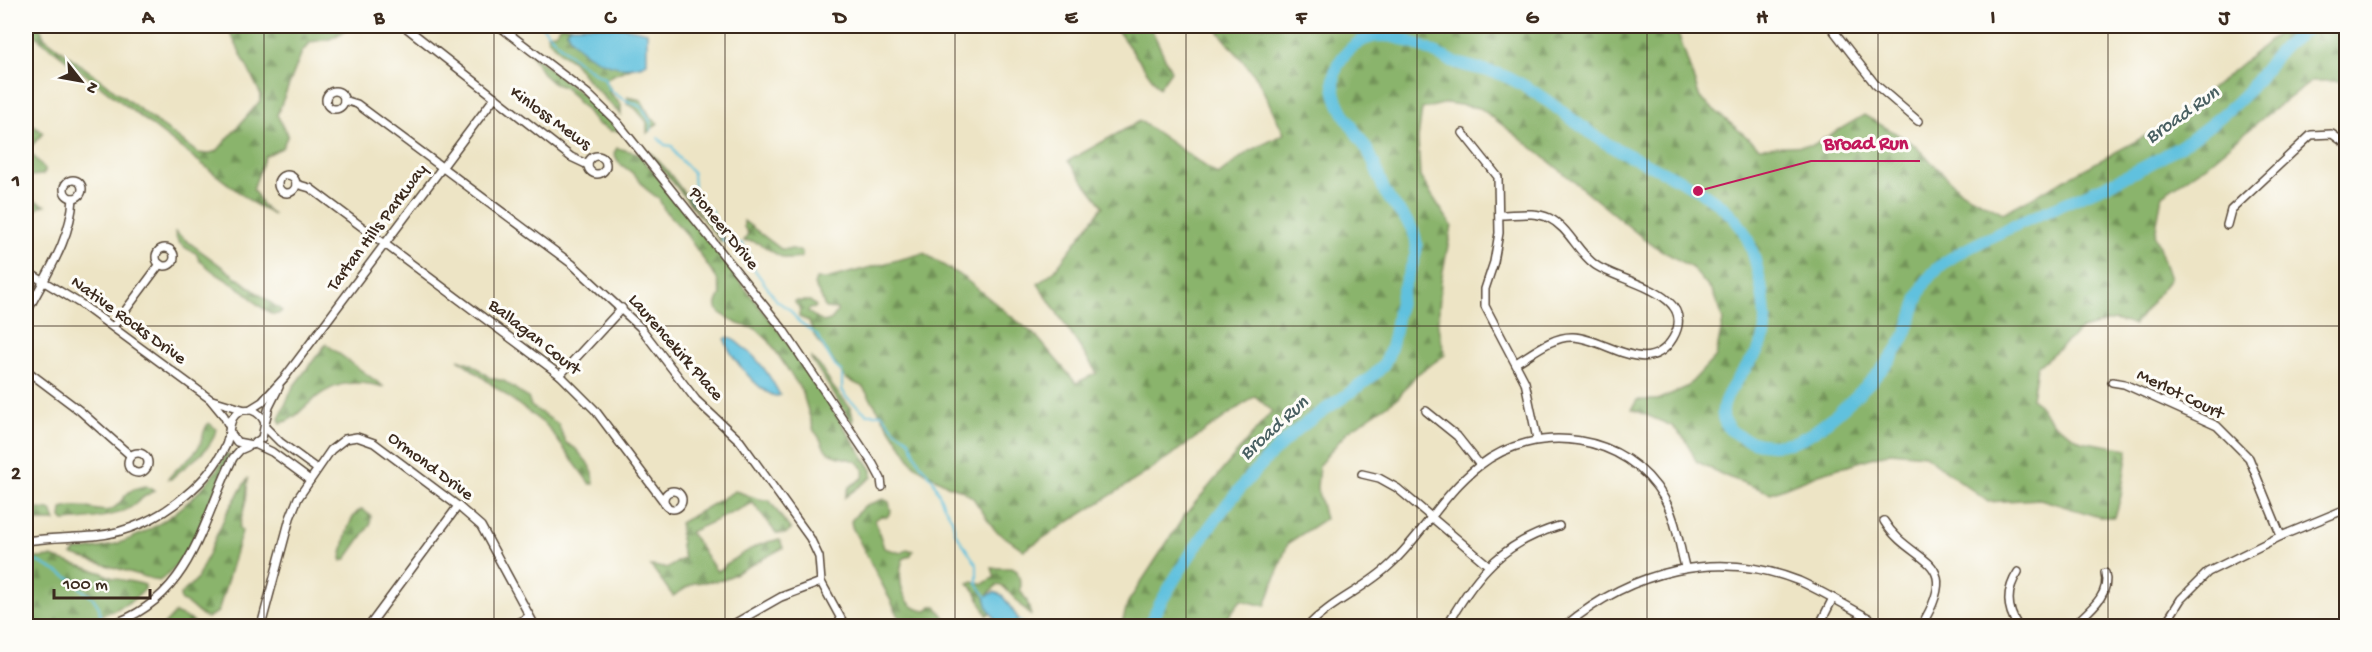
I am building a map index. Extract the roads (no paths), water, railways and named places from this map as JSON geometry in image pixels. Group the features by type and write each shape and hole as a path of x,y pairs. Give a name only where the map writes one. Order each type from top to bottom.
{"street":[{"name":"Kinloss Mews","path":"404,26 571,157 588,165"},
{"name":"Pioneer Drive","path":"499,26 588,94 617,123 796,346 873,464 882,487"},
{"path":"1830,26 1875,84 1918,121"},
{"name":"Tartan Hills Parkway","path":"26,541 112,533 146,521 173,505 200,482 221,454 235,415 262,402 285,377 495,97"},
{"name":"Laurencekirk Place","path":"344,100 357,104 442,166 572,264 622,308 655,346 696,400 740,441 805,530 817,552 821,582 844,627"},
{"path":"1463,133 1498,177 1497,246 1485,289 1485,306 1516,363 1528,392 1537,439"},
{"path":"2227,225 2231,210 2311,135 2332,134 2346,144"},
{"name":"Ballagan Court","path":"296,184 310,188 560,375 595,411 667,506"},
{"path":"26,314 70,228 73,198"},
{"path":"1499,215 1538,215 1553,220 1594,264 1663,296 1674,308 1677,321 1675,334 1667,346 1648,356 1632,356 1582,338 1565,337 1554,340 1516,363"},
{"path":"113,327 160,264"},
{"name":"Native Rocks Drive","path":"26,271 81,304 210,399 224,416 230,430"},
{"path":"560,375 622,308"},
{"path":"26,370 79,410 131,456"},
{"name":"Tartan Hills Parkway","path":"107,627 143,608 177,577 202,536 233,458 240,450 262,438 269,407 285,377"},
{"name":"Merlot Court","path":"2112,382 2124,384 2217,426 2249,458 2281,536"},
{"name":"Native Rocks Drive","path":"210,399 247,410"},
{"path":"247,410 259,414 265,425 280,442 317,469"},
{"path":"1426,411 1457,436 1480,465"},
{"path":"230,430 237,442 273,452 310,480"},
{"name":"Ormond Drive","path":"261,627 294,507 317,469 338,443 352,438 366,439 473,518 487,535 535,627"},
{"path":"1308,627 1327,608 1383,572 1404,551 1464,479 1480,465 1503,451 1537,439 1570,439 1593,443 1617,453 1641,470 1658,488 1670,510 1684,567"},
{"path":"1362,474 1388,482 1489,566"},
{"path":"369,627 458,506"},
{"path":"2164,627 2181,600 2208,572 2281,536 2346,509"},
{"path":"1884,521 1893,536 1924,557 1934,570 1937,584 1936,595 1931,611 1921,627"},
{"path":"1449,622 1466,595 1489,566 1513,545 1524,538 1559,526"},
{"path":"1565,627 1587,610 1622,589 1657,574 1684,567 1715,565 1754,568 1798,581 1883,627"},
{"path":"2018,572 2013,580 2009,598 2011,614 2018,627"},
{"path":"2073,627 2105,592 2107,580 2105,573"},
{"path":"730,627 781,597 821,582"},
{"path":"1819,627 1833,598"},
{"path":"512,627 530,617"}],"water":[{"path":"570,26 609,26 647,32 647,63 637,67 626,67 601,62 580,49 572,40 567,31"},
{"path":"728,337 735,340 760,363 780,395 772,395 764,390 747,374 727,346 725,339"},
{"path":"994,592 1002,595 1018,618 1015,626 999,626 988,608 985,597"}],"waterway":[{"path":"542,26 570,55 604,78 615,94 642,107 651,123 651,131"},
{"name":"Broad Run","path":"1148,626 1176,576 1228,502 1296,431 1375,374 1390,352 1402,292 1415,256 1416,246 1412,229 1385,192 1371,158 1338,102 1334,89 1334,76 1339,63 1349,50 1362,41 1376,36 1389,36 1417,45 1457,63 1509,78 1534,92 1606,143 1679,179 1715,201 1729,213 1741,227 1752,250 1763,299 1765,329 1758,350 1726,398 1723,410 1725,422 1733,432 1742,437 1757,443 1773,445 1794,442 1806,436 1837,413 1869,383 1895,353 1926,281 1945,262 1970,247 2127,176 2178,148 2238,101 2289,42 2311,26"},
{"path":"658,138 665,145 672,146 677,156 693,173 694,189 689,193 690,197 694,202 712,211 723,240 726,243 732,241 742,244 749,254 752,266 777,301 817,335 835,366 842,372 842,389 846,397 867,414 882,414 894,429 909,440 919,462 933,480 952,519 955,532 977,565 977,584 986,596"},
{"path":"26,560 39,562 75,581 93,598 99,607 101,619"},
{"path":"1019,620 1026,626"}],"place":[{"name":"Broad Run","path":"1698,191"}]}
